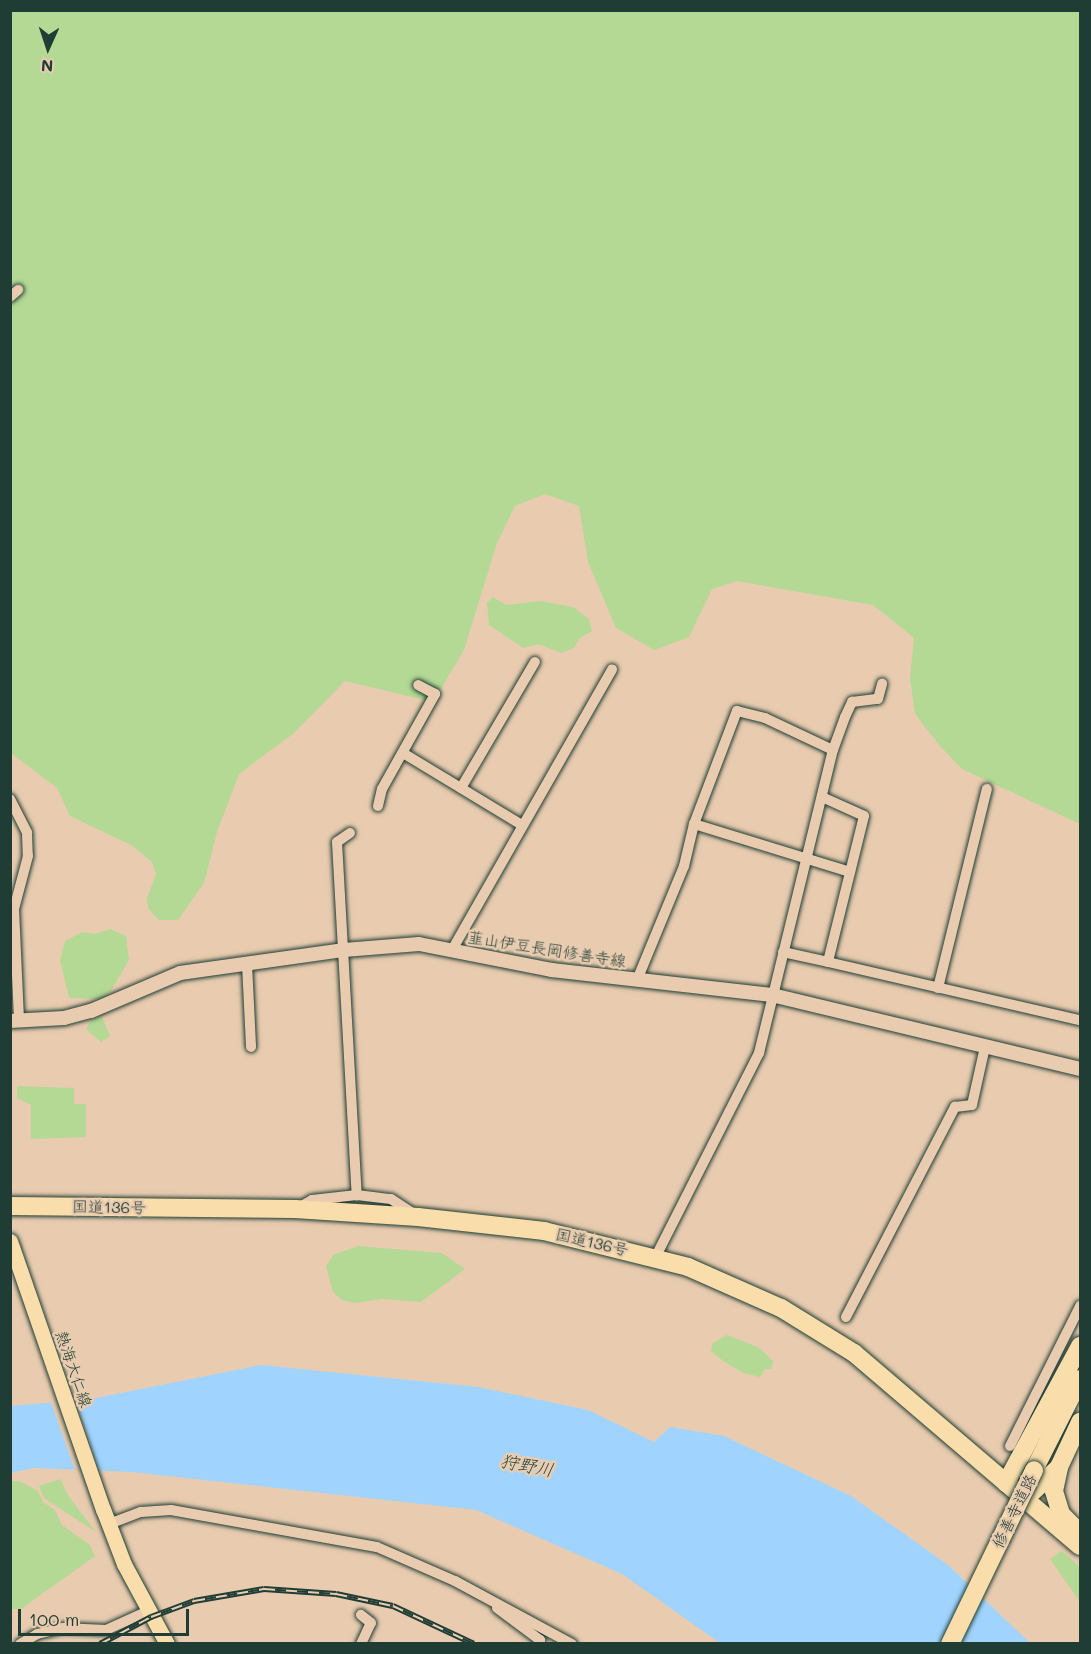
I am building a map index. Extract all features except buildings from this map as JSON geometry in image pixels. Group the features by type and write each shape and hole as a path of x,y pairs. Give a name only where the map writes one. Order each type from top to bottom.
{"highway":[{"name":"国道136号","path":"10,1206 295,1209 418,1217 544,1231 655,1258 738,1288 820,1330 888,1379 1080,1546"},
{"path":"1006,1483 1080,1346"},
{"name":"修善寺道路","path":"950,1644 1080,1379"},
{"path":"1080,1422 1059,1467 1054,1491 1057,1507 1080,1533"},
{"path":"1024,1498 1059,1467"}],"main road":[{"name":"韮山伊豆長岡修善寺線","path":"15,1021 64,1018 91,1011 180,973 344,950 406,944 452,950 552,970 772,995 1080,1069"},
{"name":"熱海大仁線","path":"10,1241 103,1509 148,1611 167,1644"}],"street":[{"path":"462,788 535,662"},
{"path":"452,950 612,669"},
{"path":"655,1258 759,1053 833,750 852,702 878,699 882,684"},
{"path":"378,806 379,795 435,694 418,685"},
{"path":"637,980 684,866 694,824 737,711 765,718 833,750"},
{"path":"403,753 522,825"},
{"path":"938,988 987,789"},
{"path":"822,797 864,816 828,962"},
{"path":"10,799 27,833 28,856 14,909 15,1021"},
{"path":"694,824 806,861 850,872"},
{"path":"350,833 337,842 357,1195"},
{"path":"783,952 1080,1020"},
{"path":"247,964 251,1047"},
{"path":"846,1317 955,1107 972,1105 985,1047"},
{"path":"295,1209 312,1200 357,1195 391,1199 418,1217"},
{"path":"1010,1446 1080,1306"},
{"path":"1029,1444 1027,1430 1070,1346 1072,1324"},
{"path":"109,1524 141,1512 171,1510 345,1540 403,1557 489,1598 572,1644"},
{"path":"489,1598 542,1642"},
{"path":"20,1644 37,1634 63,1628 106,1630 148,1611"},
{"path":"361,1615 371,1623 361,1644"}],"green space":[{"path":"11,11 1080,11 1080,824 962,769 940,746 915,714 910,678 914,638 873,605 737,581 712,589 689,637 654,650 616,628 588,562 579,506 545,494 515,506 497,543 464,650 433,702 345,681 294,733 239,774 217,832 204,883 178,920 159,920 148,909 147,898 156,874 152,862 131,845 70,816 57,788 11,753"},
{"path":"493,597 506,605 540,601 573,607 589,619 592,631 580,638 574,648 561,653 538,644 523,648 489,625 487,603"},
{"path":"110,929 126,936 129,960 111,991 100,999 69,998 60,960 65,941 82,932 95,934"},
{"path":"102,1017 110,1036 101,1042 86,1029 91,1020"},
{"path":"17,1086 74,1088 74,1104 86,1104 86,1137 31,1139 31,1105 17,1098"},
{"path":"358,1246 442,1253 465,1269 421,1302 382,1299 354,1303 342,1300 333,1292 326,1266 333,1255"},
{"path":"727,1335 758,1347 773,1361 771,1369 765,1369 760,1377 743,1373 723,1361 711,1351 712,1344"},
{"path":"60,1479 69,1497 96,1532 44,1498 39,1486"},
{"path":"11,1481 19,1481 38,1491 43,1502 55,1510 62,1525 90,1545 95,1556 21,1609 11,1609"},
{"path":"1062,1551 1080,1567 1080,1602 1050,1559"}],"water":[{"name":"狩野川","path":"261,1365 478,1387 588,1410 654,1442 670,1427 724,1436 851,1496 948,1565 1030,1643 720,1643 622,1574 476,1510 131,1472 33,1468 11,1473 10,1406 91,1399"}],"pier":[{"path":"75,1398 100,1474 76,1473 50,1400"}],"railway":[{"path":"100,1644 151,1617 194,1601 264,1589 336,1594 393,1606 474,1644"}]}
